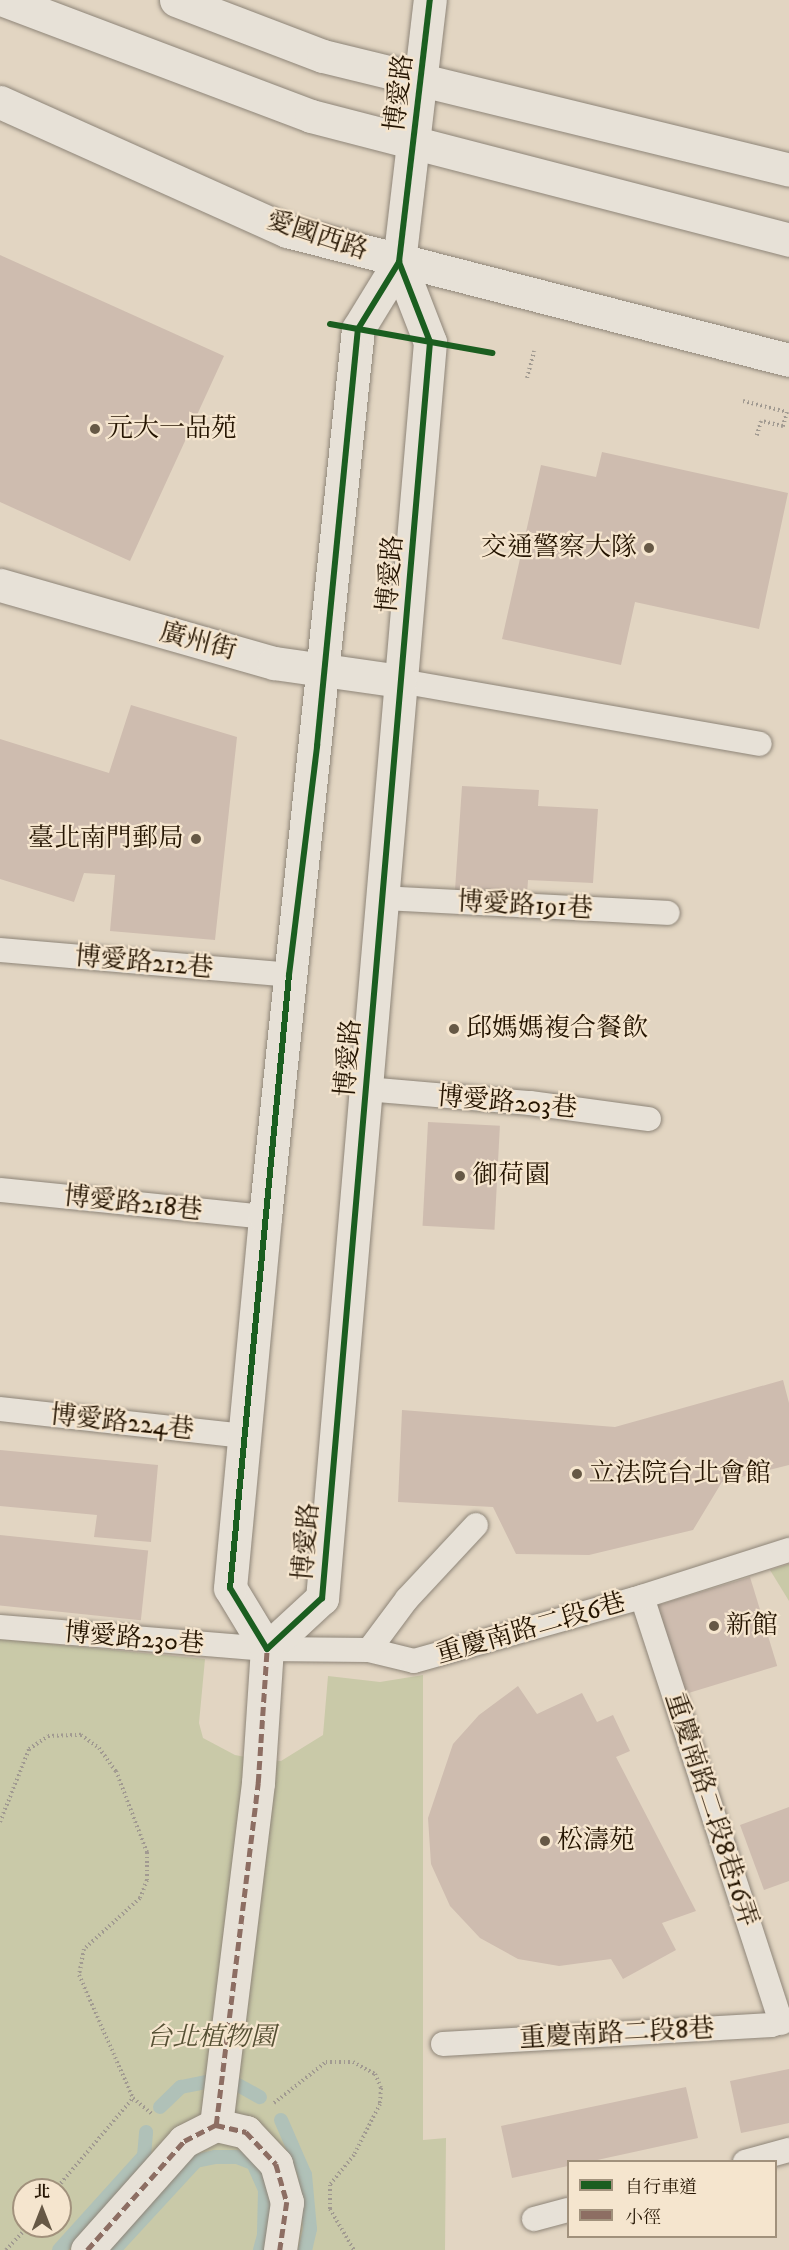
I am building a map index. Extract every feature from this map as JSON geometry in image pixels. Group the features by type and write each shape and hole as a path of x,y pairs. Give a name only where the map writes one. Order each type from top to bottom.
{"street":[{"path":"4,0 311,116 413,145 789,240"},
{"path":"176,0 323,56 789,170"},
{"name":"博愛路","path":"399,262 430,342 322,1599 267,1649 231,1588 265,1217 289,975 325,670 358,329 399,262 430,0"},
{"name":"愛國西路","path":"0,102 287,231 399,262 498,282 789,360"},
{"name":"廣州街","path":"0,585 274,663 400,681"},
{"path":"231,2128 267,1649"},
{"path":"87,2250 184,2141 231,2128"},
{"path":"231,2128 276,2164 287,2202 280,2250"}],"lane":[{"path":"400,681 760,744"},
{"name":"博愛路191巷","path":"382,898 668,913"},
{"name":"博愛路212巷","path":"0,950 289,975"},
{"name":"博愛路203巷","path":"366,1089 530,1103 649,1119"},
{"name":"博愛路218巷","path":"0,1190 265,1217"},
{"name":"博愛路224巷","path":"0,1409 244,1436"},
{"path":"369,1650 407,1599 476,1525"},
{"name":"重慶南路二段6巷","path":"267,1649 369,1650 414,1661 432,1658 642,1597 789,1550"},
{"name":"重慶南路二段8巷16弄","path":"642,1597 785,2021"},
{"name":"博愛路230巷","path":"0,1627 267,1649"},
{"name":"重慶南路二段8巷","path":"444,2044 785,2021"},
{"path":"752,2160 789,2150"},
{"path":"534,2219 567,2210"}],"path":[{"path":"527,378 534,351"},
{"path":"743,400 787,412 783,426 761,421 757,435"},
{"path":"0,1822 29,1749 48,1736 81,1735 99,1748 116,1771 147,1852 147,1880 140,1898 84,1949 79,1963 79,1976 133,2098 65,2178"},
{"path":"231,2128 326,2062 353,2062 375,2074 381,2088 380,2104 354,2155 330,2185 330,2208 354,2250"},
{"path":"6,2250 17,2238"}],"green space":[{"path":"789,1564 789,1601 770,1570"},
{"name":"台北植物園","path":"0,1639 205,1659 199,1723 203,1738 235,1755 260,1760 281,1761 323,1735 328,1676 380,1682 423,1675 423,2140 446,2138 445,2250 0,2250"}],"building":[{"name":"元大一品苑","path":"0,255 224,356 130,561 0,502"},
{"name":"交通警察大隊","path":"602,452 788,493 759,629 635,602 621,665 502,639 541,465 596,477"},
{"path":"131,705 237,737 215,940 110,931 115,875 84,873 74,902 0,879 0,739 109,773"},
{"path":"462,786 539,790 538,806 598,809 593,883 528,880 527,895 455,890"},
{"name":"御荷園","path":"428,1122 500,1126 494,1230 423,1226"},
{"name":"立法院台北會館","path":"783,1380 789,1403 789,1465 722,1482 693,1530 589,1555 516,1554 493,1507 398,1502 402,1410 615,1427"},
{"path":"0,1450 158,1465 151,1542 94,1537 97,1515 0,1506"},
{"path":"0,1535 148,1551 141,1620 0,1605"},
{"name":"新館","path":"750,1577 777,1666 684,1694 657,1605"},
{"name":"松濤苑","path":"518,1686 537,1714 582,1693 597,1722 613,1715 630,1751 616,1757 696,1911 662,1923 676,1950 623,1979 611,1959 559,1966 518,1959 480,1938 450,1906 431,1864 428,1818 453,1744 479,1715"},
{"path":"789,1807 789,1881 764,1890 740,1825"},
{"path":"789,2069 789,2123 741,2133 730,2081"},
{"path":"686,2087 698,2138 597,2160 567,2160 567,2166 512,2178 501,2126"}],"waterway":[{"path":"160,2107 181,2087 206,2082"},
{"path":"238,2085 260,2097"},
{"path":"281,2120 305,2175 310,2229 305,2250"},
{"path":"59,2250 144,2156 146,2132"},
{"path":"114,2250 196,2161 215,2157 237,2157 253,2163 265,2190 264,2235 260,2250"}],"marked path":[{"path":"216,2125 258,1783 267,1649"},
{"path":"87,2250 184,2141 216,2125 246,2132 276,2164 287,2202 280,2250"}],"cycle path":[{"path":"399,262 430,342 322,1598 267,1649 230,1588 289,975 317,746 358,329 399,262 430,0"},
{"path":"330,324 492,353"}],"place":[{"name":"元大一品苑","path":"95,429"},
{"name":"交通警察大隊","path":"649,548"},
{"name":"臺北南門郵局","path":"196,839"},
{"name":"邱媽媽複合餐飲","path":"454,1029"},
{"name":"御荷園","path":"460,1176"},
{"name":"立法院台北會館","path":"577,1474"},
{"name":"新館","path":"714,1626"},
{"name":"松濤苑","path":"545,1841"}]}
